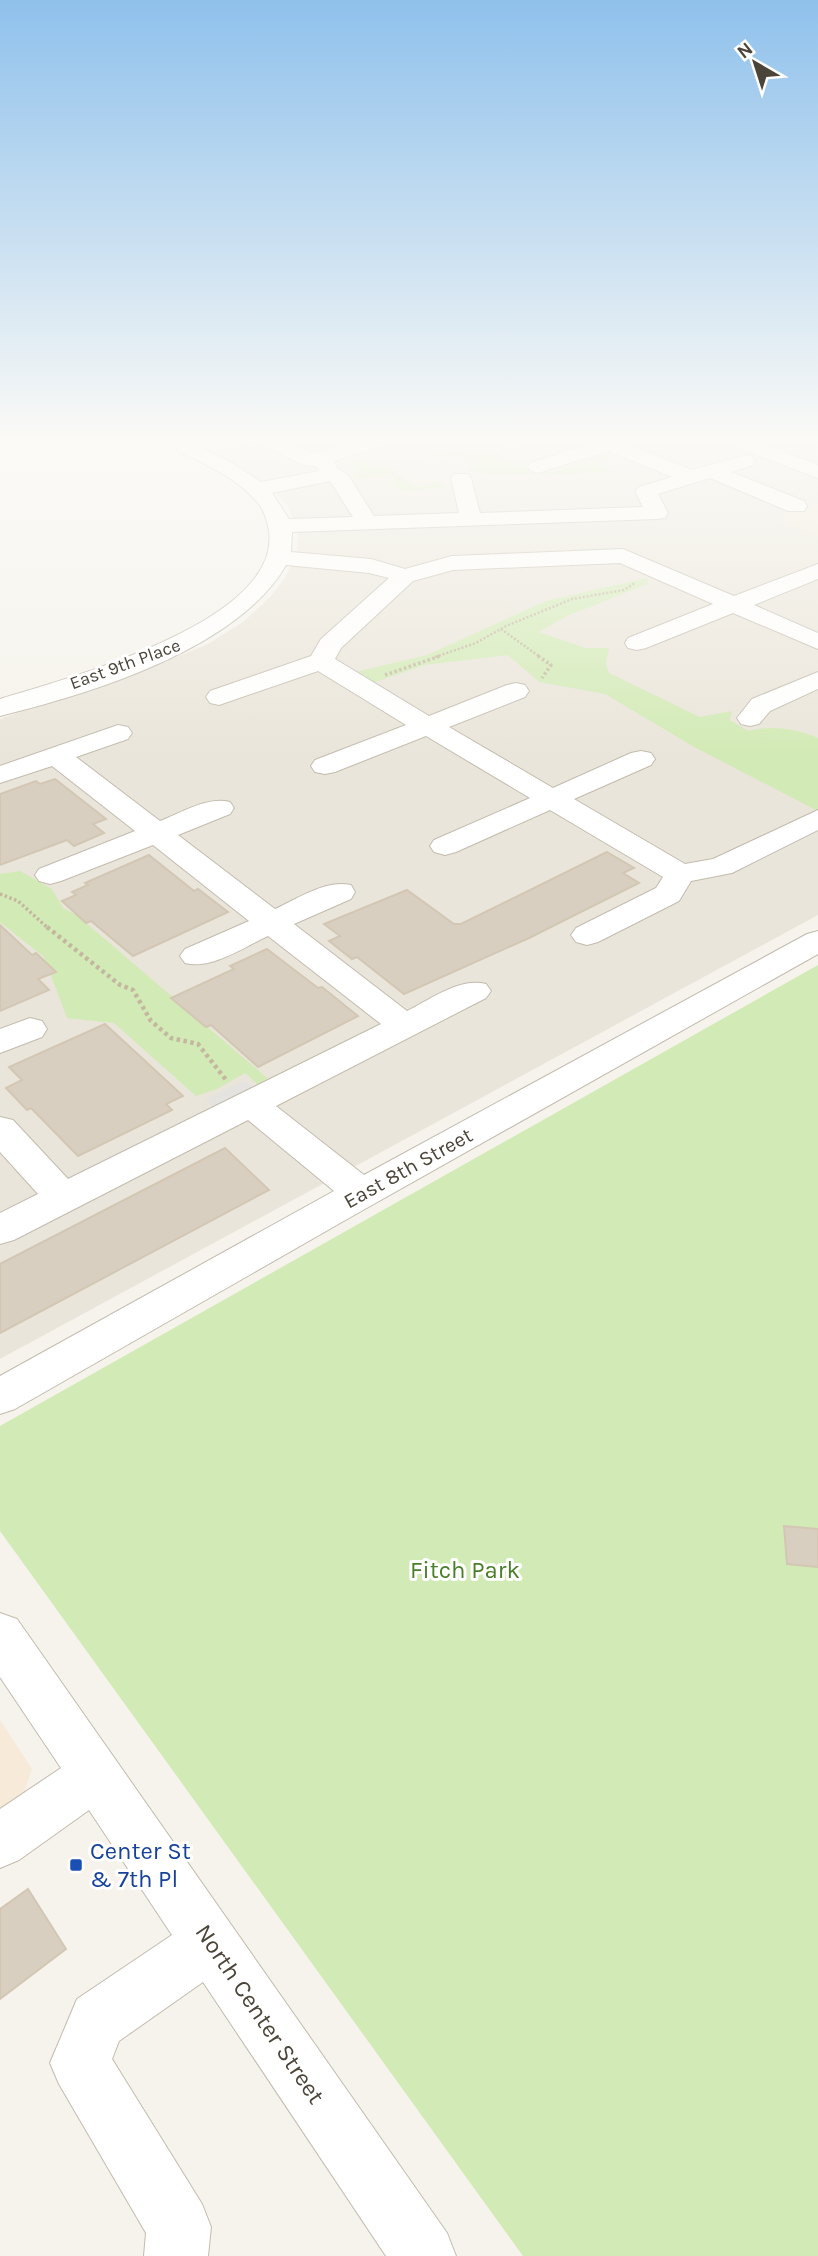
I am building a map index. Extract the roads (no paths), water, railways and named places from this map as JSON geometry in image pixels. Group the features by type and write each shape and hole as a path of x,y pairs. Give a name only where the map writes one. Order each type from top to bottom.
{"street":[{"name":"East 9th Place","path":"0,708 145,659 194,638 226,618 254,594 277,547"},
{"path":"309,547 405,576"},
{"path":"219,697 321,660 330,644 405,576 452,563 624,556 642,547"},
{"path":"624,556 818,642"},
{"path":"637,643 818,571"},
{"path":"321,660 334,671 426,726 680,874 721,867 818,819"},
{"path":"750,718 761,705 818,680"},
{"path":"325,766 516,691"},
{"path":"0,775 118,733"},
{"path":"56,755 405,1026"},
{"path":"445,846 640,759"},
{"path":"50,875 220,808"},
{"path":"587,935 668,894 680,874"},
{"path":"196,956 340,892"},
{"name":"East 8th Street","path":"0,1397 818,941"},
{"path":"0,1230 63,1198 235,1100 405,1026 474,992"},
{"path":"235,1100 348,1201"},
{"path":"0,1129 63,1198"},
{"name":"North Center Street","path":"0,1634 424,2256"},
{"path":"0,1841 96,1774"},
{"path":"176,2256 179,2227 80,2063 98,2020 211,1942"}],"place":[{"name":"Center St & 7th Pl","path":"76,1865"}],"park label":[{"name":"Fitch Park","path":"465,1570"}]}
